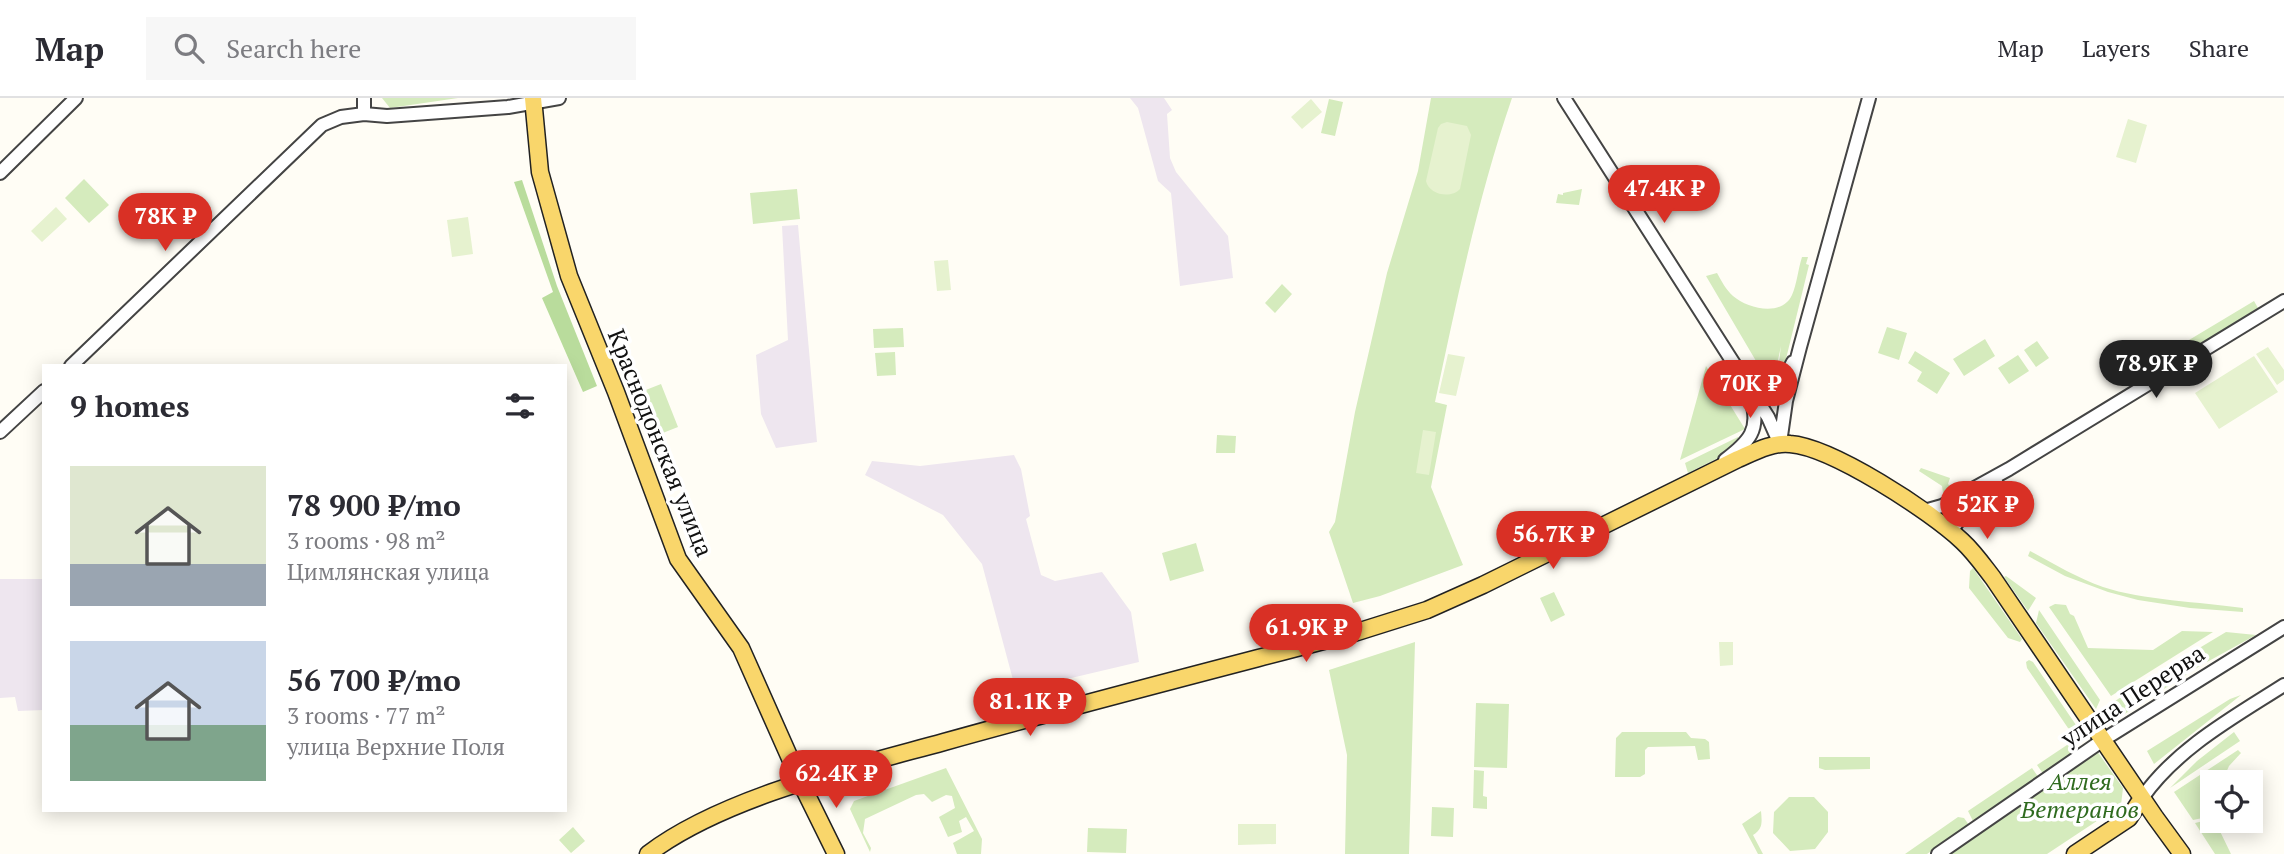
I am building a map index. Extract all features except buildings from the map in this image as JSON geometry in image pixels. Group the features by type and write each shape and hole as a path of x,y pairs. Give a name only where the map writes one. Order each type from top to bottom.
{"main road":[{"name":"Краснодонская улица","path":"533,100 540,172 569,276 616,392 678,559 741,648 836,854"},
{"path":"648,854 701,823 801,783 1354,633 1427,610 1705,475 1780,444 1800,445 1829,454 1924,511 1951,531 1973,553 1993,578 2182,854"},
{"path":"2075,854 2129,818 2142,798"}],"street":[{"path":"0,173 76,98"},
{"path":"364,98 364,114"},
{"path":"73,364 322,125 341,117 364,114 387,116 508,107 533,100 559,98"},
{"path":"1564,98 1768,417 1780,444"},
{"path":"1780,444 1786,401 1869,98"},
{"path":"1924,511 1942,506 2009,469 2284,301"},
{"path":"1737,370 1758,380 1776,379 1789,370 1800,347"},
{"path":"1705,475 1735,453 1752,432 1756,417 1745,383"},
{"path":"0,432 42,393"},
{"path":"1951,531 1986,489 2009,469"},
{"name":"улица Перерва","path":"1938,854 2103,740 2284,626"},
{"path":"2142,798 2158,776 2226,720 2284,685"}],"shaded area":[{"path":"1130,98 1164,98 1172,110 1167,114 1170,158 1176,172 1228,236 1233,278 1180,286 1171,193 1158,181 1138,108"},
{"path":"798,225 817,442 776,448 761,414 756,355 788,340 782,226"},
{"path":"1014,455 1021,469 1030,516 1026,519 1041,575 1055,581 1102,572 1131,612 1139,662 1016,691 982,564 943,515 865,475 872,461 920,466"},
{"path":"0,579 42,579 42,710 18,711 15,697 0,698"}],"green space":[{"path":"382,98 458,98 390,108"},
{"path":"1431,98 1512,98 1478,211 1435,402 1447,405 1431,487 1463,565 1380,596 1353,603 1329,532 1335,522 1355,412 1387,273 1418,171"},
{"path":"1311,99 1322,112 1302,129 1291,117"},
{"path":"1329,99 1343,102 1335,136 1321,133"},
{"path":"2128,119 2147,125 2136,163 2116,157"},
{"path":"1447,122 1467,126 1471,135 1460,189 1446,195 1431,190 1426,181 1438,128"},
{"path":"84,179 109,205 89,223 65,198"},
{"path":"522,180 557,286 597,386 583,392 542,298 553,292 514,182"},
{"path":"797,189 800,219 753,224 750,193"},
{"path":"1582,189 1579,205 1556,203 1558,194"},
{"path":"56,207 67,219 42,242 31,231"},
{"path":"468,217 473,254 452,257 447,220"},
{"path":"1802,257 1808,257 1806,264 1809,265 1784,367 1779,362 1781,346 1777,365 1756,361 1706,276 1717,273 1730,294 1739,301 1764,309 1773,308 1787,302 1792,295"},
{"path":"948,260 951,290 937,291 934,261"},
{"path":"1282,284 1292,294 1275,313 1265,303"},
{"path":"2254,301 2258,308 2170,362 2164,364 2159,358"},
{"path":"1887,327 1907,333 1899,360 1878,353"},
{"path":"903,328 904,347 874,348 873,329"},
{"path":"1985,339 1995,356 1964,376 1953,359"},
{"path":"2037,341 2049,358 2036,367 2024,350"},
{"path":"2268,347 2284,370 2284,380 2277,385 2256,354"},
{"path":"1915,351 1950,373 1937,394 1917,381 1922,372 1908,363"},
{"path":"895,352 896,375 877,376 875,353"},
{"path":"1448,354 1465,357 1456,396 1439,393"},
{"path":"2018,355 2029,371 2009,384 1998,368"},
{"path":"2254,356 2278,392 2219,429 2195,393"},
{"path":"1706,366 1745,429 1680,460"},
{"path":"661,384 678,427 650,438 633,395"},
{"path":"1423,430 1436,432 1429,475 1416,473"},
{"path":"1217,435 1236,436 1235,453 1216,453"},
{"path":"1738,437 1741,442 1718,458 1688,473 1685,463"},
{"path":"1921,468 1950,478 1948,484 1952,488 1946,495 1942,486 1919,471"},
{"path":"1196,543 1204,571 1170,581 1162,553"},
{"path":"2030,551 2103,587 2153,598 2243,608 2243,612 2190,608 2138,600 2108,592 2065,576 2028,556"},
{"path":"1973,568 2022,639 2020,642 2008,638 1969,588 1970,571"},
{"path":"2004,577 2036,598 2028,611"},
{"path":"1554,592 1565,615 1551,622 1540,598"},
{"path":"2055,604 2066,605 2074,616 2088,648 2153,650 2182,631 2213,632 2111,696 2049,607"},
{"path":"2039,610 2100,700 2096,709 2036,623"},
{"path":"2226,632 2256,635 2207,662 2196,650"},
{"path":"1415,642 1409,854 1345,854 1347,755 1329,670"},
{"path":"1719,642 1733,642 1733,665 1720,666"},
{"path":"2191,652 2203,664 2123,715 2115,701"},
{"path":"2029,660 2076,725 2074,731 2068,728 2027,668 2026,662"},
{"path":"2241,695 2154,764 2147,751 2230,699"},
{"path":"1476,703 1509,704 1507,768 1474,767"},
{"path":"1622,732 1686,732 1691,738 1709,742 1710,759 1698,760 1695,746 1648,747 1645,750 1645,774 1640,777 1615,777 1616,738"},
{"path":"2234,732 2240,741 2170,788 2197,761"},
{"path":"2073,741 2080,750 2044,775 2037,765"},
{"path":"2238,750 2241,753 2227,770 2208,770"},
{"name":"Аллея Ветеранов","path":"2097,751 2123,788 2121,805 2047,854 1947,854"},
{"path":"1819,757 1870,757 1870,769 1825,770 1819,768"},
{"path":"946,768 982,839 981,854 957,854 953,843 974,831 966,817 959,821 962,832 948,837 939,817 955,808 952,796 946,795 932,802 924,794 916,795 865,819 863,833 871,848 870,852 850,809 854,801"},
{"path":"2032,768 2039,778 1974,823 1968,811"},
{"path":"1474,770 1484,771 1483,796 1487,797 1487,809 1473,808"},
{"path":"2200,775 2200,819 2193,820 2174,792"},
{"path":"1789,797 1814,797 1828,812 1828,832 1815,849 1790,851 1773,833 1774,812"},
{"path":"1432,807 1454,808 1453,837 1431,836"},
{"path":"1761,811 1761,825 1753,835 1763,854 1758,854 1742,824"},
{"path":"1958,817 1964,818 1969,825 1927,854 1905,854"},
{"path":"1238,824 1276,824 1276,844 1238,845"},
{"path":"573,827 585,841 571,853 559,840"},
{"path":"1088,828 1127,829 1126,853 1087,852"},
{"path":"2201,833 2221,833 2231,854 2215,854"}]}
